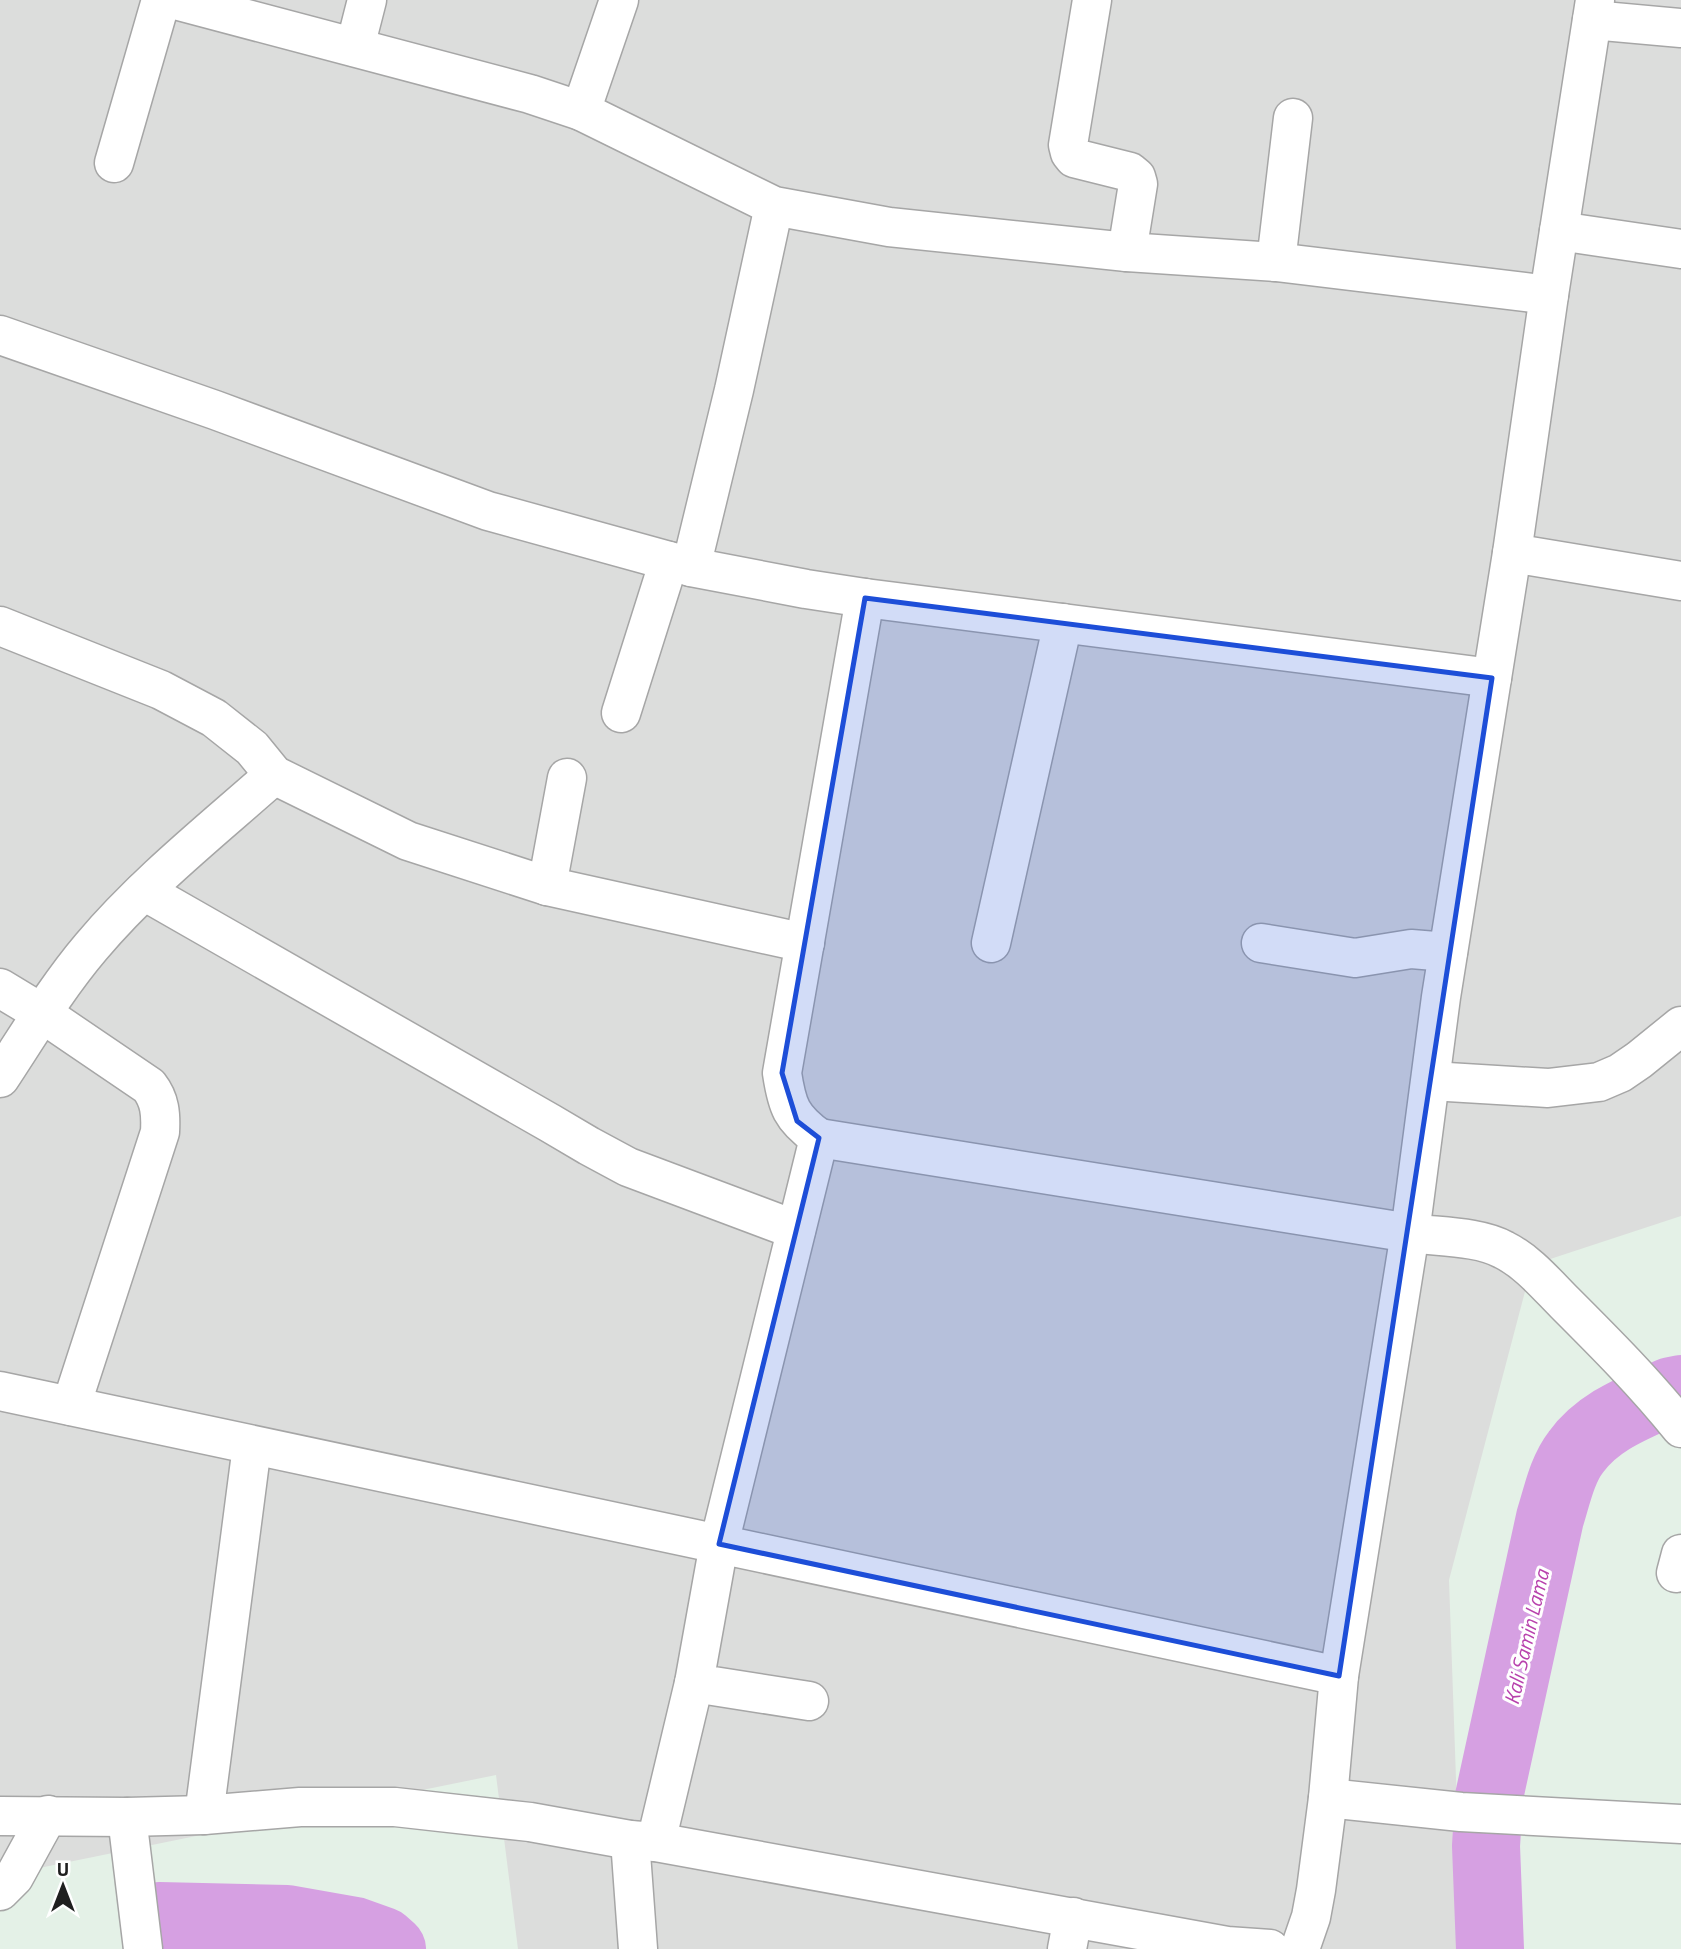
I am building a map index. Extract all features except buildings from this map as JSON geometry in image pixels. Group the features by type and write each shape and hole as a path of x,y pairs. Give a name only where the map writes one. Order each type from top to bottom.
{"street":[{"path":"114,163 162,0"},
{"path":"175,0 530,94 581,111 774,206 889,227 1127,252 1276,262 1549,295"},
{"path":"355,47 367,0"},
{"path":"581,111 619,0"},
{"path":"1092,0 1068,145 1074,158 1130,172 1136,177 1138,184 1127,252"},
{"path":"1300,1949 1311,1917 1328,1798 1339,1676 1410,1233 1448,952 1512,553 1594,10 1681,28"},
{"path":"1276,262 1293,117"},
{"path":"621,713 680,564 734,390 774,206"},
{"path":"1559,231 1681,249"},
{"path":"0,335 488,510 680,564 866,598 1492,678"},
{"path":"1512,553 1681,581"},
{"path":"866,598 782,1073 789,1106 797,1121 819,1138 1410,1233 1479,1241 1503,1249 1524,1263 1634,1373 1681,1428"},
{"path":"991,943 1063,623"},
{"path":"0,626 161,690 214,718 252,748 274,775 408,841 547,886 805,943"},
{"path":"0,1078 91,947 144,891 274,775"},
{"path":"547,886 567,778"},
{"path":"144,891 628,1167 796,1230"},
{"path":"1261,943 1355,958 1411,949 1448,952"},
{"path":"0,988 149,1086 156,1094 160,1114 160,1132 71,1406"},
{"path":"1431,1081 1548,1088 1599,1082 1620,1073 1681,1026"},
{"path":"638,1949 643,1841 694,1683 719,1544 819,1138"},
{"path":"0,1391 1339,1676"},
{"path":"204,1815 252,1446"},
{"path":"694,1683 809,1701"},
{"path":"1328,1798 1461,1812 1681,1824"},
{"path":"0,1816 127,1817 204,1815 300,1807 395,1807 530,1822 643,1841 1070,1933 1270,1949"},
{"path":"0,1891 14,1877 48,1815"},
{"path":"127,1817 142,1942"}],"highlighted area":[{"path":"865,598 1492,678 1339,1676 719,1544 819,1138 797,1121 782,1073"}],"shaded area":[{"path":"0,0 1681,0 1681,1216 1532,1265 1449,1580 1462,1949 518,1949 496,1775 0,1876"}],"waterway":[{"name":"Kali Samin Lama","path":"1490,1949 1486,1846 1489,1797 1550,1518 1560,1484 1571,1459 1596,1431 1632,1409 1681,1389"},
{"name":"Kali Samin Lama","path":"159,1916 287,1919 355,1931 383,1941 392,1949"}]}
